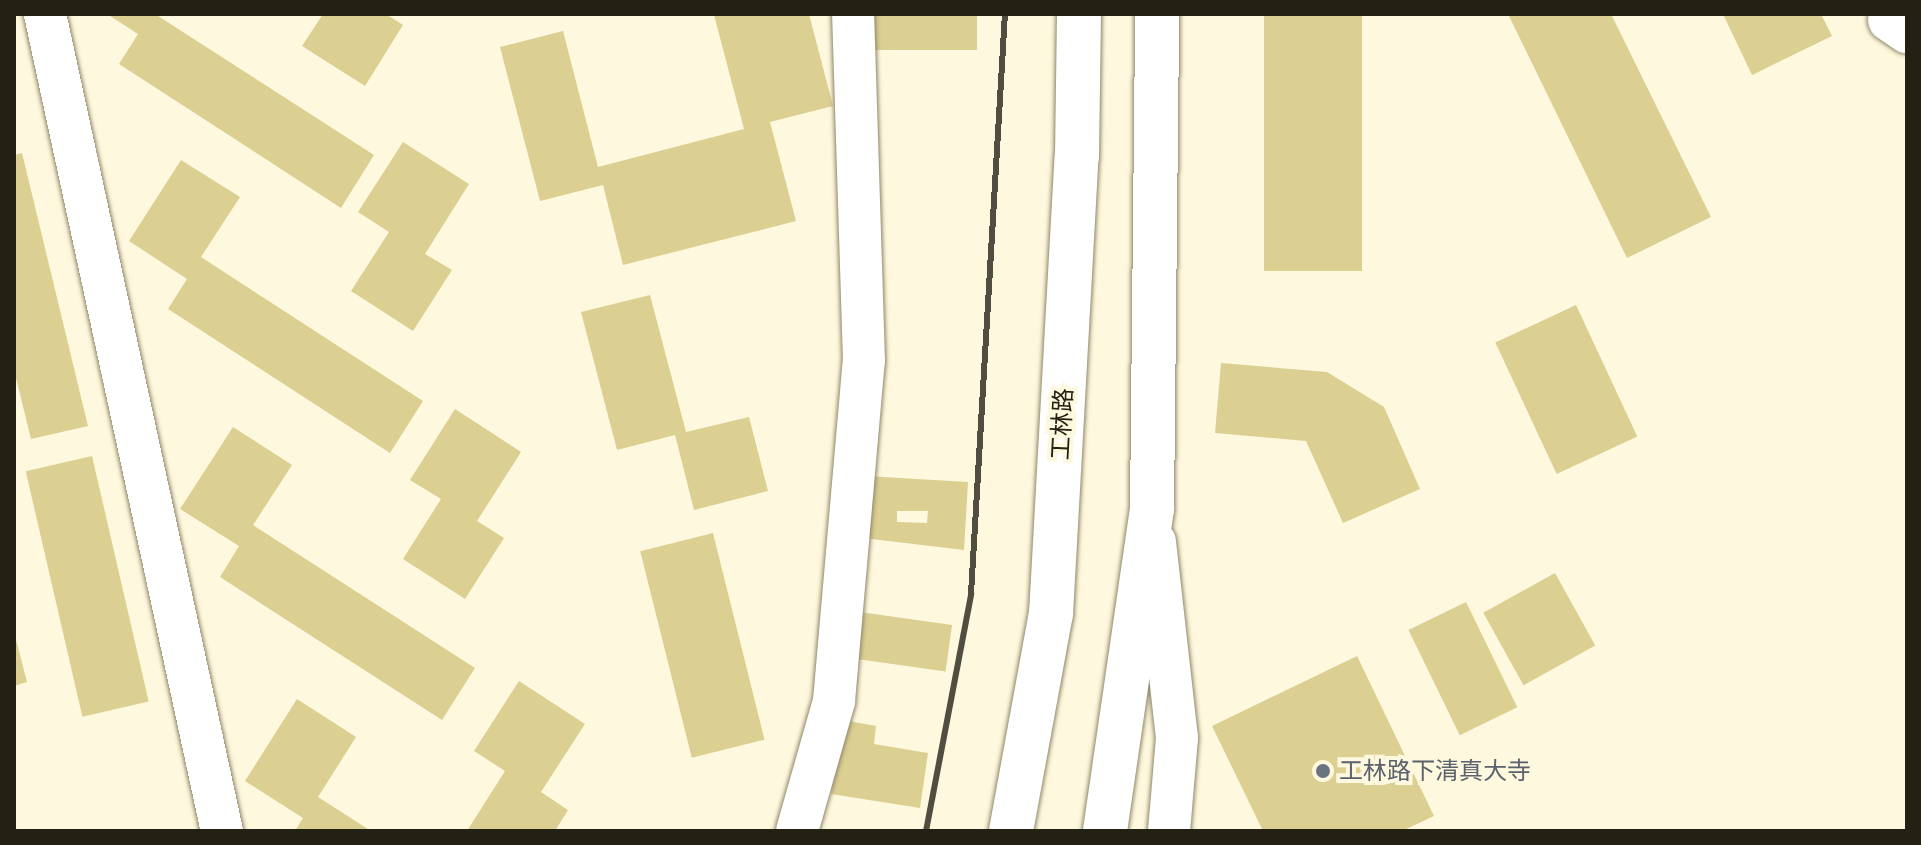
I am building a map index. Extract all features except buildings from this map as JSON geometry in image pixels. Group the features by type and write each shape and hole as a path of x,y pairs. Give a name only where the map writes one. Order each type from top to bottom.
{"highway":[{"name":"工林路","path":"1011,831 1051,614 1077,156 1079,14"},
{"path":"1105,831 1152,509 1157,14"}],"street":[{"path":"45,14 222,831"},
{"path":"797,831 834,701 864,361 853,14"},
{"path":"1152,509 1177,738 1169,831"}],"railway":[{"path":"926,831 971,594 1005,14"}],"place":[{"name":"工林路下清真大寺","path":"1323,771"}]}
